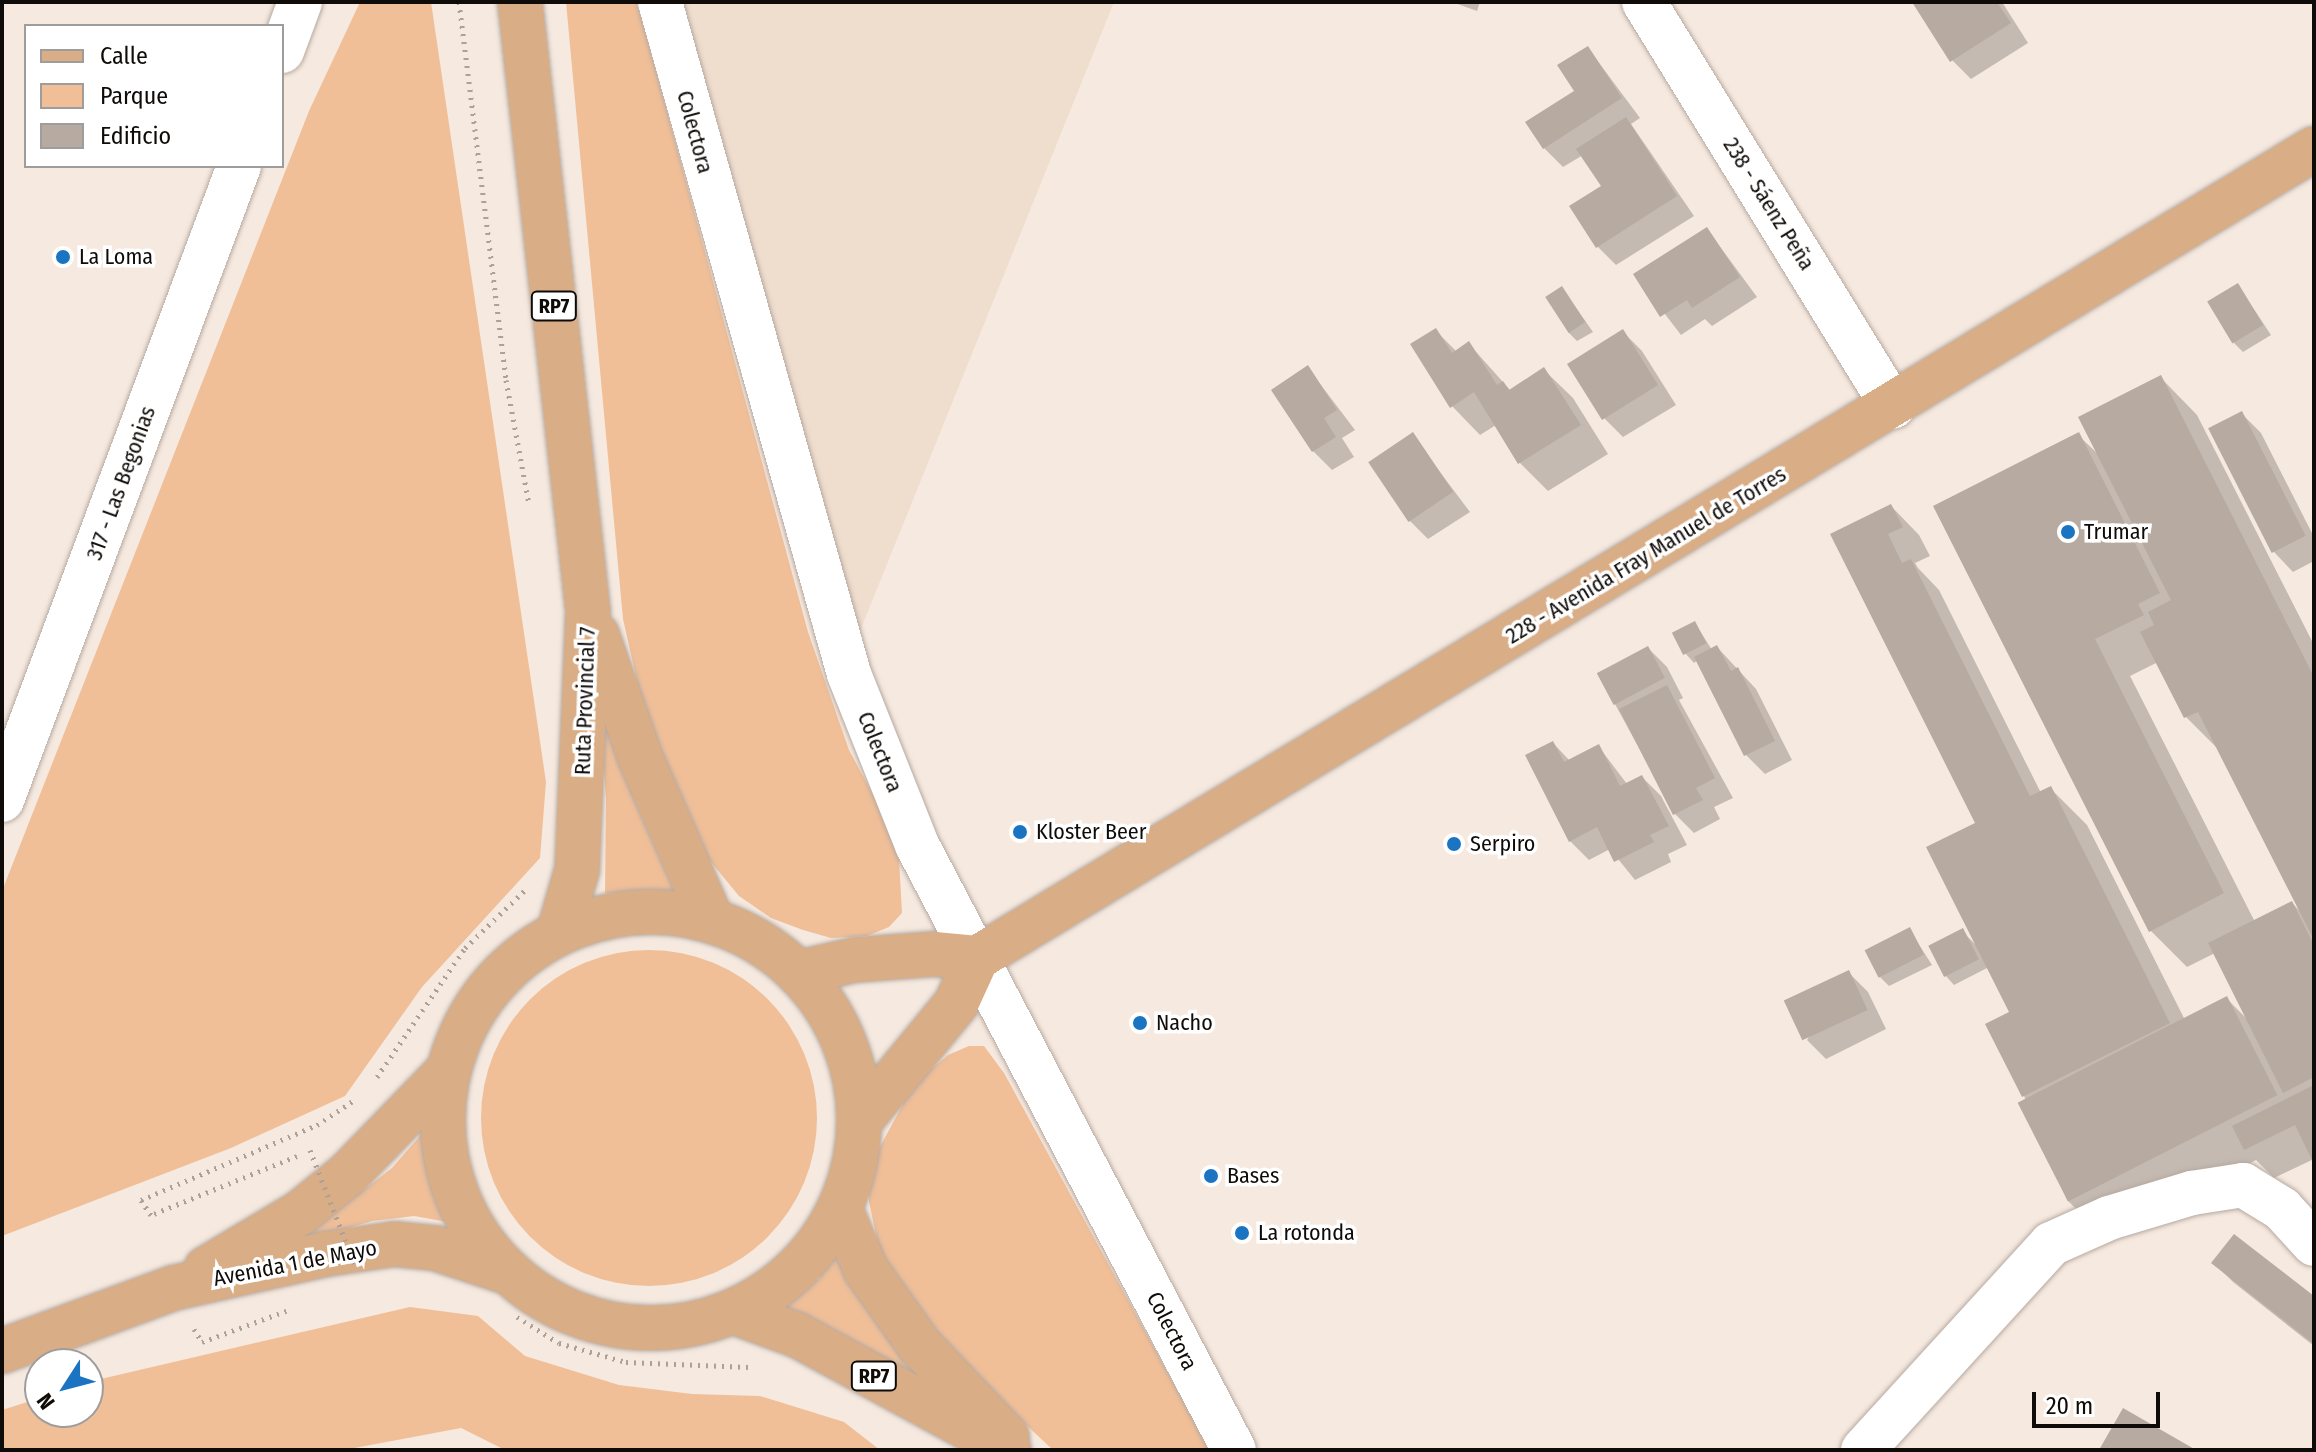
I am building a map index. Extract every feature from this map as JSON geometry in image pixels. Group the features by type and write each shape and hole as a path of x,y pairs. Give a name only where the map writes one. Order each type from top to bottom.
{"main road":[{"name":"RP7","path":"520,2 588,611"},
{"name":"228 - Avenida Fray Manuel de Torres","path":"977,958 2314,149"},
{"name":"Ruta Provincial 7","path":"588,611 640,757 712,921"},
{"name":"Ruta Provincial 7","path":"559,932 577,870 588,611"},
{"path":"619,914 682,914 712,921 758,942 798,973 836,1029 852,1067 859,1122 854,1166 840,1209 813,1252 777,1287 734,1312 688,1325 639,1329 593,1321 548,1302 508,1292 452,1181 442,1127 447,1072 470,1015 509,967 559,932 619,914"},
{"path":"798,973 854,960 934,954 977,958 956,1004 859,1122"},
{"name":"Avenida 1 de Mayo","path":"173,1288 300,1213 392,1133 447,1072"},
{"name":"RP7","path":"840,1209 866,1270 920,1346 1020,1450"},
{"name":"Avenida 1 de Mayo","path":"2,1351 173,1288 326,1254 394,1244 435,1248 508,1292"},
{"name":"RP7","path":"734,1312 810,1341 1009,1450"}],"street":[{"path":"284,46 300,2"},
{"name":"Colectora","path":"660,2 849,674 917,845 1234,1450"},
{"name":"238 - Sáenz Peña","path":"1644,2 1893,406"},
{"name":"317 - Las Begonias","path":"2,800 238,168"},
{"path":"1863,1450 2051,1244 2109,1218 2192,1193 2243,1185 2282,1209 2314,1244"}],"path":[{"path":"459,2 506,380 531,515"},
{"path":"372,1083 465,948 536,880"},
{"path":"341,1273 356,1268 310,1150 151,1215 141,1200 317,1125 363,1094"},
{"path":"508,1292 559,1343 626,1362 763,1367"},
{"path":"207,1320 192,1325 202,1342 299,1306"}],"shaded area":[{"path":"681,2 1114,2 860,631"}],"green space":[{"path":"360,2 431,2 546,782 540,858 422,987 345,1096 231,1148 2,1236 2,891 309,111"},
{"path":"566,2 636,2 643,23 808,632 849,750 898,841 902,913 889,927 867,936 831,938 803,930 771,918 739,896 701,850 646,721 623,619"},
{"path":"597,682 633,796 675,892 605,893 606,799"},
{"path":"649,950 682,953 713,963 742,978 768,999 789,1025 804,1054 814,1085 817,1118 814,1151 804,1182 789,1211 768,1237 742,1258 713,1273 682,1283 649,1286 616,1283 585,1273 556,1258 530,1237 509,1211 494,1182 484,1151 481,1118 484,1085 494,1054 509,1025 530,999 556,978 585,963 616,953"},
{"path":"969,1046 984,1046 1004,1073 1210,1450 1053,1450 979,1381 907,1298 880,1253 869,1202 869,1167 914,1084 948,1055"},
{"path":"426,1129 453,1223 414,1216 372,1221 246,1259 361,1192 392,1168"},
{"path":"831,1251 886,1330 984,1433 870,1350 775,1303 819,1279"},
{"path":"410,1307 478,1316 525,1356 619,1385 692,1394 760,1396 844,1422 880,1450 505,1450 461,1428 344,1450 2,1450 2,1410 24,1403 24,1428 104,1428 104,1378"}],"building":[{"path":"1912,2 1997,2 2011,23 1950,62"},
{"path":"1588,46 1622,98 1543,149 1525,122 1574,91 1557,65"},
{"path":"1626,117 1677,196 1596,248 1569,206 1601,186 1576,149"},
{"path":"1707,227 1740,277 1692,308 1687,300 1660,317 1633,274"},
{"path":"2238,283 2263,325 2232,344 2207,302"},
{"path":"1562,286 1585,322 1569,333 1545,297"},
{"path":"1436,328 1452,353 1469,341 1497,385 1503,381 1509,390 1544,367 1581,425 1518,464 1474,392 1450,408 1410,344"},
{"path":"1623,329 1658,385 1602,420 1567,364"},
{"path":"1308,365 1337,410 1324,418 1336,437 1312,452 1271,390"},
{"path":"2161,375 2314,677 2314,940 2198,712 2184,718 2140,632 2154,625 2148,612 2171,600 2078,417"},
{"path":"2242,411 2306,536 2272,553 2208,428"},
{"path":"1413,432 1453,492 1408,522 1368,462"},
{"path":"2079,432 2160,593 2138,604 2144,615 2095,639 2224,893 2149,932 1933,506"},
{"path":"1891,504 1903,527 1888,534 1902,563 1911,559 2030,796 2051,786 2170,1023 2022,1097 1985,1024 2009,1012 1926,847 1975,823 1830,534"},
{"path":"1695,621 1706,643 1683,655 1672,633"},
{"path":"1717,645 1731,671 1738,667 1775,741 1744,756 1694,657"},
{"path":"1648,646 1665,678 1614,705 1597,673"},
{"path":"1667,685 1715,778 1696,788 1703,800 1673,815 1619,709"},
{"path":"1553,741 1564,762 1599,744 1620,786 1642,775 1669,826 1650,835 1654,842 1614,862 1597,827 1569,842 1525,755"},
{"path":"2292,901 2314,945 2314,1077 2283,1093 2208,943"},
{"path":"1910,927 1924,955 1879,978 1865,950"},
{"path":"1963,928 1979,959 1944,977 1928,946"},
{"path":"1849,970 1868,1010 1802,1040 1784,1000"},
{"path":"2227,996 2277,1095 2068,1202 2018,1103"},
{"path":"2314,1085 2314,1164 2295,1125 2244,1150 2232,1126"},
{"path":"2234,1234 2314,1296 2314,1344 2211,1263"},
{"path":"2123,1408 2196,1450 2099,1450"}],"place":[{"name":"La Loma","path":"63,257"},
{"name":"Trumar","path":"2068,532"},
{"name":"Kloster Beer","path":"1020,832"},
{"name":"Serpiro","path":"1454,844"},
{"name":"Nacho","path":"1140,1023"},
{"name":"Bases","path":"1211,1176"},
{"name":"La rotonda","path":"1242,1233"}]}
